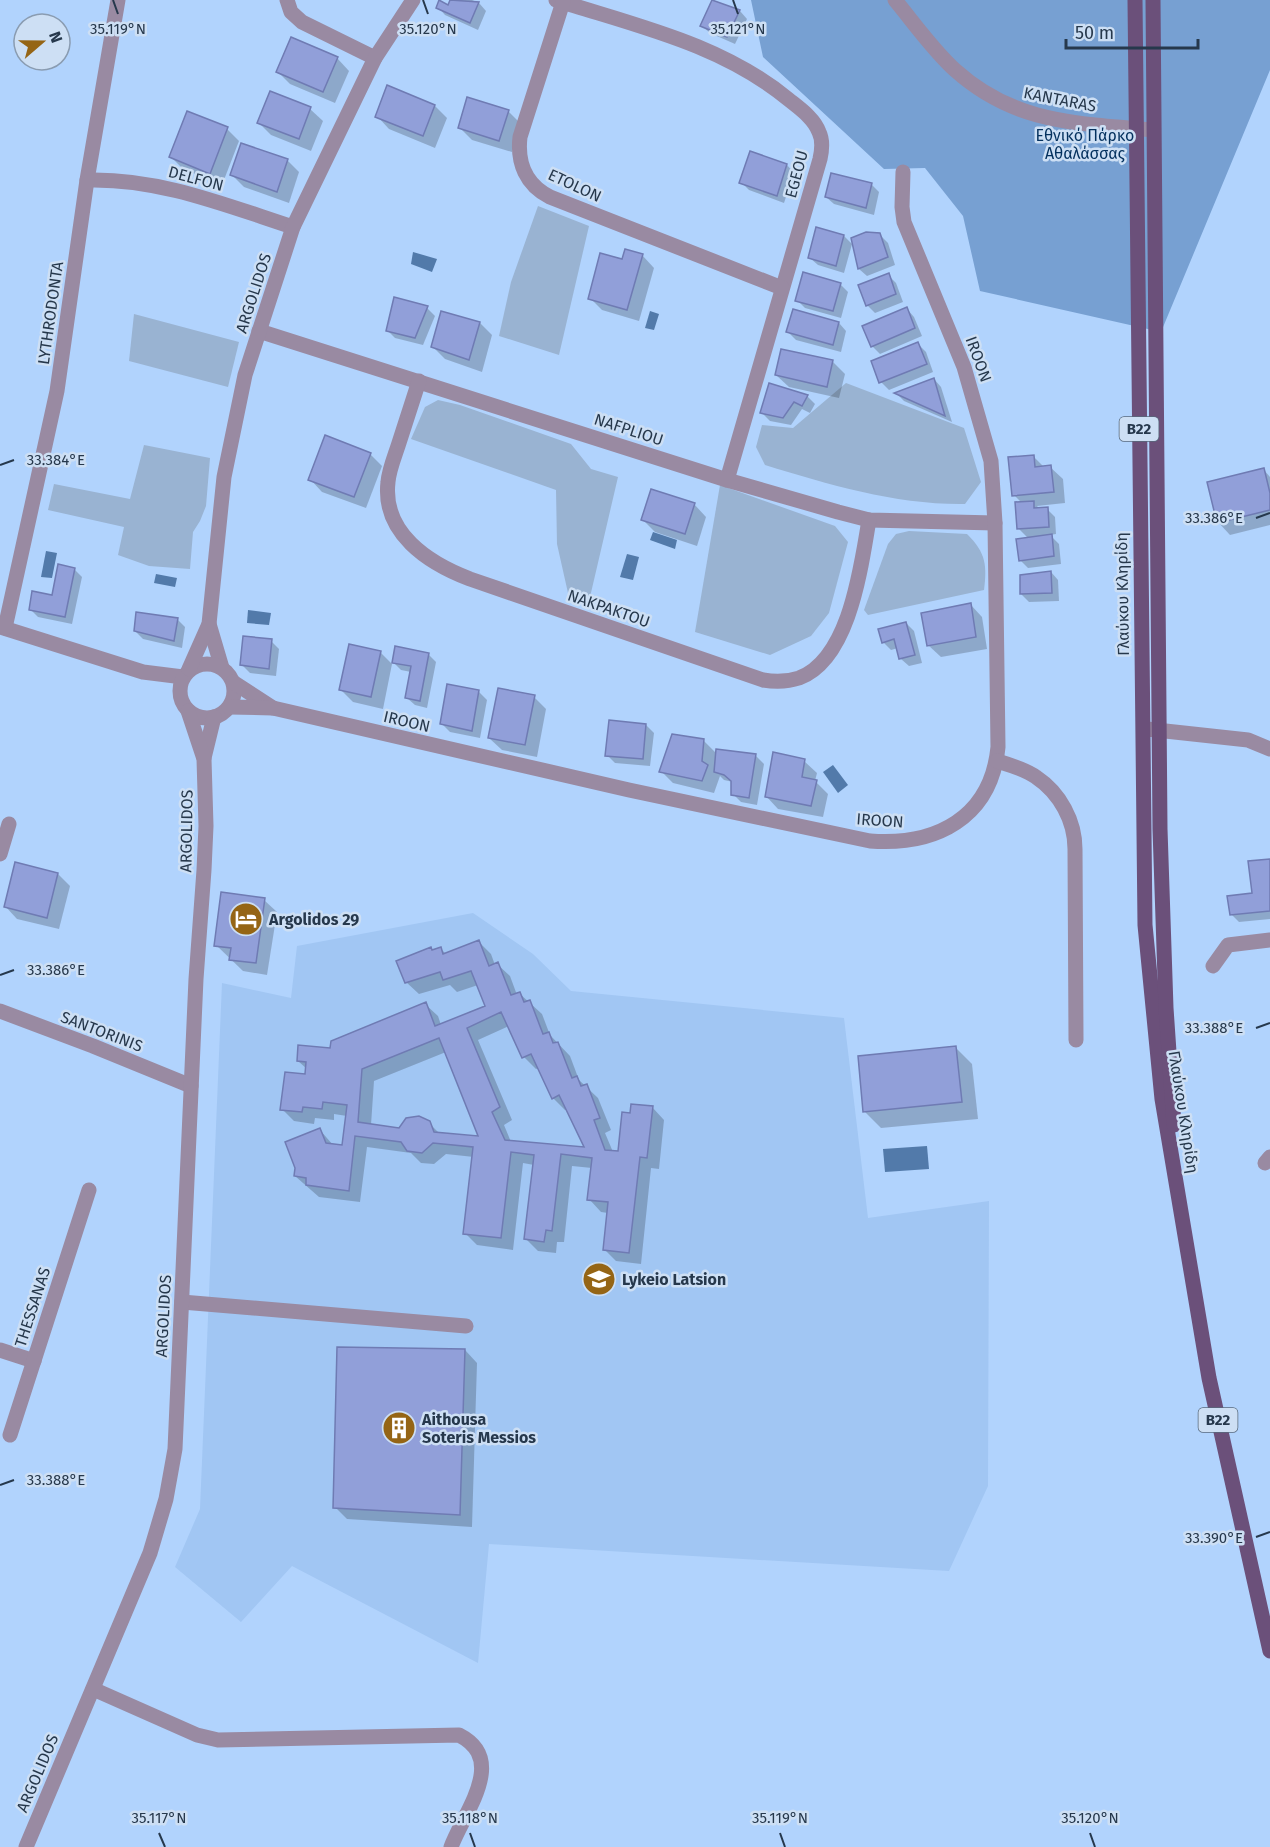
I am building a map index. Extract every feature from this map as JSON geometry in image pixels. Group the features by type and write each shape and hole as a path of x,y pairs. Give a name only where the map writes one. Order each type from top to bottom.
{"main road":[{"name":"Γλαύκου Κληρίδη","path":"1135,0 1145,925 1162,1099 1209,1378 1270,1651"},
{"name":"Γλαύκου Κληρίδη","path":"1153,0 1160,829 1166,1008 1177,1186"}],"street":[{"name":"LYTHRODONTA","path":"2,627 57,391 87,180 118,0"},
{"path":"287,0 291,12 302,22 375,58"},
{"name":"ARGOLIDOS","path":"186,673 209,624 224,477 245,375 293,227 375,58 413,0"},
{"name":"KANTARAS","path":"895,0 952,68 968,82 999,102 1030,114 1070,122 1153,130"},
{"name":"EGEOU","path":"560,1 673,36 735,63 778,91 814,122 821,136 820,159 727,480"},
{"name":"ETOLON","path":"560,1 520,137 520,158 529,181 541,192 550,196 782,288"},
{"name":"IROON","path":"229,707 273,708 629,790 870,841 914,840 928,836 960,820 970,812 986,792 997,761 999,720 994,487 986,437 964,367 904,222 903,172"},
{"name":"DELFON","path":"87,180 126,180 184,192 293,227"},
{"name":"NAFPLIOU","path":"260,331 727,480 869,520 995,523"},
{"name":"NAKPAKTOU","path":"419,381 390,471 387,491 389,508 396,525 422,554 449,571 470,579 763,680 782,682 799,678 815,668 829,654 838,640 847,615 863,556 869,520"},
{"name":"ARGOLIDOS","path":"209,624 222,668"},
{"path":"2,627 143,672 179,695"},
{"path":"143,672 186,673 205,663 222,668 233,682 234,690 229,707 214,717 196,716 188,711 179,695 186,673"},
{"name":"IROON","path":"233,682 273,708"},
{"name":"ARGOLIDOS","path":"188,711 204,759"},
{"name":"ARGOLIDOS","path":"26,1847 150,1553 166,1499 175,1449 197,963 204,870 204,759 214,717"},
{"path":"1142,729 1248,740 1270,749"},
{"path":"997,761 1027,772 1052,790 1065,810 1073,830 1076,1040"},
{"path":"0,854 9,824"},
{"path":"1214,966 1228,945 1270,940"},
{"name":"SANTORINIS","path":"0,1011 191,1086"},
{"name":"THESSANAS","path":"10,1435 89,1190"},
{"path":"182,1302 466,1326"},
{"path":"0,1350 34,1361"},
{"path":"93,1689 197,1735 218,1740 459,1735 471,1741 479,1752 483,1765 481,1780 451,1847"}],"shaded area":[{"path":"538,206 589,226 559,355 499,336 511,282"},
{"path":"413,252 437,259 432,272 411,264"},
{"path":"650,311 659,314 654,330 645,328"},
{"path":"134,314 239,342 228,387 129,361"},
{"path":"846,383 964,428 981,482 965,504 889,497 839,486 765,465 756,447 762,425 793,428"},
{"path":"438,400 460,405 571,444 591,469 618,477 590,597 568,593 557,544 556,490 411,439 425,407"},
{"path":"144,445 210,458 206,506 193,532 190,569 149,566 118,555 124,527 48,510 54,484 130,499"},
{"path":"720,485 835,526 848,542 829,613 811,636 770,655 695,632"},
{"path":"909,531 967,534 982,553 985,566 984,590 868,615 864,610 888,544 896,534"},
{"path":"653,532 677,540 675,549 650,540"},
{"path":"46,551 57,553 52,578 41,577"},
{"path":"627,554 639,557 633,580 620,577"},
{"path":"156,574 177,578 175,587 154,583"},
{"path":"248,610 271,613 269,625 247,623"},
{"path":"833,765 848,785 838,793 823,772"},
{"name":"Lykeio Latsion","path":"473,913 533,954 571,991 844,1018 868,1218 989,1201 988,1486 949,1571 489,1544 478,1663 292,1566 241,1622 175,1567 200,1509 222,983 291,998 297,946"},
{"path":"927,1146 929,1169 885,1172 883,1149"}],"green space":[{"name":"Εθνικό Πάρκο Αθαλάσσας","path":"751,0 1270,0 1270,70 1161,332 980,291 963,216 925,168 884,169 763,57"}],"building":[{"path":"439,0 448,5 450,0 479,2 470,23 436,8"},
{"path":"712,0 740,10 727,37 700,26"},
{"path":"291,37 338,57 323,92 276,72"},
{"path":"387,85 435,105 423,136 375,117"},
{"path":"270,91 311,107 299,139 257,123"},
{"path":"467,97 509,110 499,141 458,128"},
{"path":"187,111 228,127 210,174 169,157"},
{"path":"241,143 288,159 277,192 230,175"},
{"path":"750,151 787,164 777,196 739,183"},
{"path":"831,173 872,183 866,208 825,197"},
{"path":"816,227 844,235 836,266 808,258"},
{"path":"866,232 880,233 888,257 858,269 851,238"},
{"path":"625,249 643,254 627,310 588,299 600,253 622,259"},
{"path":"803,272 841,283 833,311 795,301"},
{"path":"889,273 896,294 866,306 858,285"},
{"path":"394,297 428,306 415,338 386,331"},
{"path":"907,307 915,328 871,347 862,326"},
{"path":"793,309 839,322 833,345 786,332"},
{"path":"441,311 480,322 469,360 431,347"},
{"path":"918,342 927,364 879,383 871,361"},
{"path":"781,349 833,360 827,387 775,375"},
{"path":"934,378 945,416 894,393"},
{"path":"769,383 808,395 802,406 794,402 783,418 760,413"},
{"path":"325,435 371,453 354,497 308,480"},
{"path":"1034,455 1035,467 1051,465 1054,492 1012,496 1008,457"},
{"path":"1264,468 1270,493 1270,510 1217,523 1207,482"},
{"path":"651,489 695,503 685,534 641,520"},
{"path":"1034,501 1034,508 1048,507 1049,527 1017,529 1015,502"},
{"path":"1052,534 1054,556 1019,561 1016,539"},
{"path":"58,564 75,568 65,617 29,610 32,591 52,595"},
{"path":"1051,571 1052,593 1020,594 1020,575"},
{"path":"971,603 976,637 927,646 921,613"},
{"path":"136,612 178,618 174,641 134,631"},
{"path":"906,622 915,655 899,659 894,639 882,643 878,629"},
{"path":"243,636 272,639 269,669 240,665"},
{"path":"349,644 381,651 371,697 339,690"},
{"path":"395,646 429,653 420,701 405,698 411,666 392,663"},
{"path":"447,684 479,690 472,731 440,724"},
{"path":"498,688 535,695 525,745 488,738"},
{"path":"609,720 646,724 643,759 605,756"},
{"path":"672,734 704,739 702,761 708,765 702,781 659,772"},
{"path":"716,749 756,754 749,798 731,795 731,781 724,775 714,772"},
{"path":"773,752 805,759 802,777 817,780 811,806 765,797"},
{"path":"1270,859 1270,911 1230,915 1227,896 1252,893 1248,861"},
{"path":"15,862 58,873 47,918 4,907"},
{"path":"221,892 265,898 256,963 229,960 231,948 214,946"},
{"path":"479,940 489,966 498,962 511,995 520,992 524,1002 530,1000 543,1034 549,1032 553,1043 558,1042 572,1078 577,1076 581,1086 587,1084 600,1118 594,1120 605,1150 618,1151 622,1112 630,1113 631,1104 653,1106 647,1158 640,1157 629,1253 603,1250 608,1202 587,1200 592,1158 561,1154 552,1231 546,1230 544,1242 524,1239 534,1155 511,1152 501,1238 463,1234 473,1147 433,1143 422,1153 407,1151 401,1142 355,1136 349,1191 306,1185 306,1178 294,1176 295,1168 285,1142 320,1128 326,1143 342,1145 347,1105 323,1102 322,1109 303,1107 302,1112 280,1110 285,1072 305,1074 306,1062 297,1061 298,1045 330,1048 331,1041 426,1002 435,1026 485,1006 471,971 443,980 440,972 405,983 396,961 431,947 432,950 441,947 443,954","holes":["501,1012 522,1058 531,1054 552,1099 559,1095 584,1147 505,1140 492,1112 500,1107 467,1028","439,1038 478,1136 434,1132 430,1121 419,1116 406,1118 399,1128 358,1122 362,1069"]},
{"path":"956,1046 962,1102 863,1112 858,1056"},
{"name":"Aithousa Soteris Messios","path":"337,1347 465,1349 460,1515 333,1508"}],"place":[{"name":"Argolidos 29","path":"246,919"},
{"name":"Lykeio Latsion","path":"599,1279"},
{"name":"Aithousa Soteris Messios","path":"399,1428"}]}
